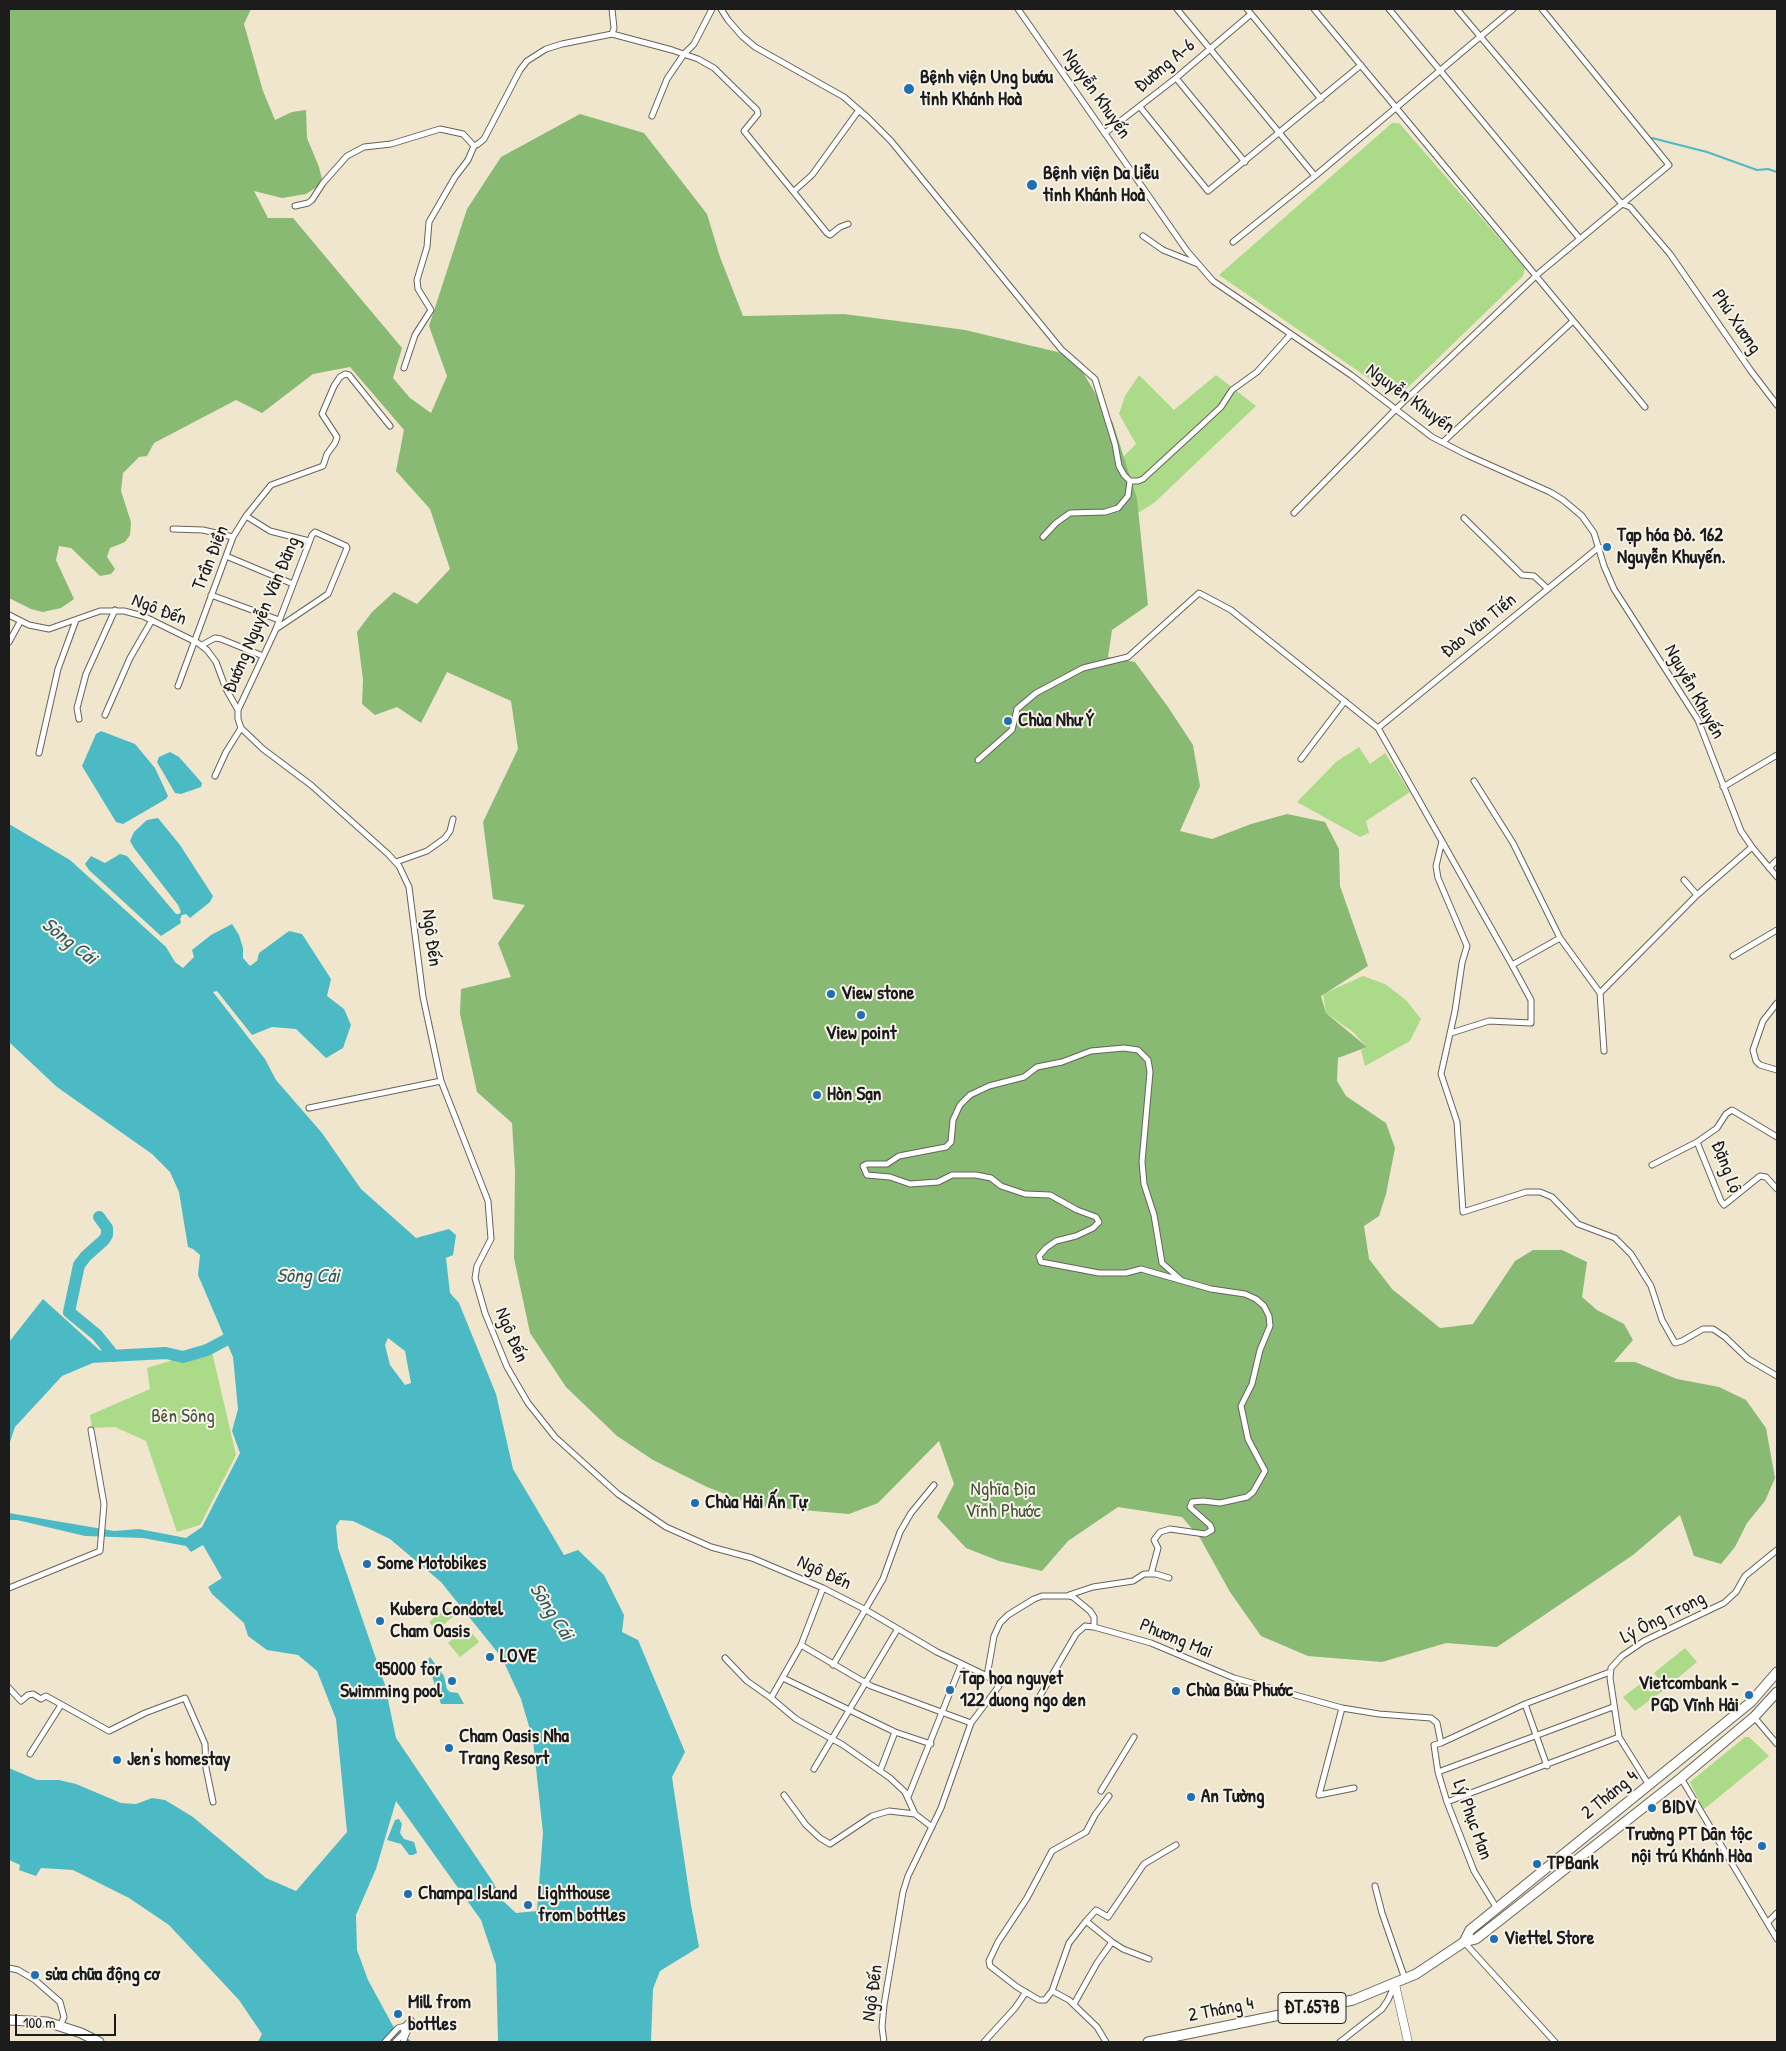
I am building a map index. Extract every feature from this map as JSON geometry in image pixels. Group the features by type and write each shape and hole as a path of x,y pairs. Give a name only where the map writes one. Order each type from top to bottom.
{"main road":[{"name":"2 Tháng 4","path":"1464,1942 1470,1930 1496,1907 1751,1702 1777,1672"},
{"name":"2 Tháng 4","path":"1148,2042 1353,2000 1395,1984 1424,1969 1464,1942 1476,1939 1681,1778 1754,1717 1777,1692"},
{"path":"1751,1702 1754,1717"},
{"path":"9,2020 47,2022 99,2042"}],"street":[{"path":"612,9 612,34"},
{"path":"652,116 667,80 684,54 698,39 712,9"},
{"path":"721,9 742,36 755,47 844,97 891,141 1061,349 1074,362 1091,374 1100,390 1119,466 1130,481 1138,481 1149,474 1221,407 1237,385 1250,379 1291,334"},
{"name":"Nguyễn Khuyến","path":"1018,9 1187,251 1213,281 1351,375 1419,429 1550,492 1578,512 1589,525 1614,589 1698,720 1736,821 1752,847 1777,877"},
{"path":"1177,9 1314,176"},
{"path":"1247,9 1321,99"},
{"path":"1314,9 1645,407"},
{"path":"1389,9 1580,239"},
{"name":"Phú Xương","path":"1457,9 1622,204 1630,207 1670,254 1751,371 1777,405"},
{"path":"1233,242 1513,9"},
{"path":"1294,513 1395,410 1536,276 1669,165 1542,9"},
{"name":"Đường A-6","path":"1105,133 1176,78 1251,14"},
{"path":"404,368 414,335 431,310 418,289 417,280 427,247 429,222 468,160 474,146 484,139 520,70 527,62 546,49 612,34 684,54 714,68 757,110 758,114 744,131 828,235 848,224"},
{"path":"1140,107 1208,191 1361,65"},
{"path":"1176,78 1245,162"},
{"path":"794,191 812,175 860,110"},
{"path":"295,206 312,200 323,183 347,156 364,147 386,145 440,129 463,134 474,146"},
{"path":"1143,236 1163,250 1198,264"},
{"path":"1443,442 1573,320"},
{"name":"Trần Điền","path":"178,686 226,556 246,516 271,485 323,466 327,454 337,437 322,414 340,377 345,374 349,375 390,426"},
{"path":"1043,537 1056,523 1070,513 1105,512 1118,508 1128,496 1130,481"},
{"path":"246,516 270,532 310,541"},
{"path":"1464,518 1522,575 1534,576 1548,589"},
{"path":"173,529 203,530 234,537"},
{"name":"Đướng Nguyễn Văn Đăng","path":"238,710 276,629 315,532 331,538 348,548 328,594 276,629"},
{"name":"Đào Văn Tiến","path":"1378,728 1599,547"},
{"path":"226,556 293,584"},
{"path":"978,760 1012,730 1017,709 1036,693 1083,668 1128,657 1199,593 1231,610 1378,728 1531,1000 1531,1023 1489,1021 1451,1033"},
{"path":"211,594 279,620"},
{"path":"79,719 77,708 86,674 115,610"},
{"name":"Ngô Đến","path":"9,615 20,622 49,629 100,611 115,610 137,614 152,620 202,645 216,662 226,689 238,710 238,720 241,728 263,750 311,785 396,862 409,887 423,997 441,1080 488,1201 491,1239 477,1266 476,1278 485,1313 507,1367 541,1421 580,1462 646,1515 663,1525 712,1547 752,1558 823,1588 866,1610 897,1630 961,1665 987,1676 999,1686 971,1723 932,1827 908,1876 903,1892 896,1944 884,2004 882,2027 884,2042"},
{"path":"39,753 58,669 76,620"},
{"path":"105,714 130,658 152,620"},
{"path":"9,642 20,622"},
{"path":"202,645 215,638 221,638 263,656"},
{"path":"1301,759 1344,701"},
{"path":"215,776 226,752 241,728"},
{"path":"1724,787 1777,755"},
{"path":"1474,781 1513,843 1560,938 1600,993 1604,1051"},
{"path":"396,862 427,851 445,838 450,831 452,819"},
{"path":"1442,841 1436,866 1438,878 1467,946 1462,963 1451,1033 1441,1074 1457,1122 1463,1212 1526,1192 1540,1192 1552,1197 1578,1224 1614,1238 1625,1247 1651,1286 1662,1320 1675,1343 1703,1329 1713,1329 1725,1337 1748,1359 1777,1376"},
{"path":"1600,993 1697,895 1752,847"},
{"path":"1769,868 1777,860"},
{"path":"1684,880 1697,895"},
{"path":"1733,956 1777,930"},
{"path":"1512,966 1560,938"},
{"path":"1777,1003 1763,1021 1753,1050 1756,1061 1760,1065 1777,1070"},
{"path":"1151,1574 1158,1548 1154,1540 1160,1532 1165,1530 1206,1534 1212,1532 1210,1525 1190,1507 1192,1502 1220,1503 1247,1497 1253,1492 1265,1470 1248,1439 1241,1406 1250,1390 1260,1350 1270,1326 1267,1311 1261,1303 1250,1296 1238,1292 1216,1290 1141,1269 1126,1273 1099,1272 1042,1262 1039,1256 1046,1248 1056,1242 1093,1228 1099,1222 1096,1217 1050,1195 1025,1194 1001,1186 990,1178 952,1174 938,1182 910,1184 890,1177 867,1175 863,1166 867,1164 887,1164 899,1156 946,1147 951,1142 953,1120 960,1105 970,1096 989,1086 1024,1078 1037,1067 1062,1062 1091,1051 1124,1048 1138,1050 1148,1060 1150,1072 1142,1162 1144,1184 1154,1215 1162,1263 1180,1279"},
{"path":"309,1108 441,1080"},
{"name":"Đặng Lộ","path":"1777,1137 1732,1110 1726,1114 1717,1128 1697,1142 1724,1205 1760,1176 1766,1177 1777,1189"},
{"path":"1652,1165 1697,1142"},
{"path":"9,1588 100,1551 103,1526 103,1496 91,1430"},
{"path":"833,1665 886,1572 900,1532 911,1513 934,1485"},
{"name":"Lý Ông Trọng","path":"1610,1672 1622,1656 1644,1642 1724,1603 1736,1592 1744,1576 1777,1550"},
{"path":"987,1676 994,1636 1004,1619 1015,1610 1042,1596 1069,1596 1093,1587 1134,1580 1144,1574 1169,1578"},
{"path":"770,1698 784,1678 801,1645 823,1588"},
{"path":"1037,1701 1078,1631 1085,1626 1094,1627 1094,1617 1090,1611 1069,1596"},
{"name":"Phương Mai","path":"1094,1627 1166,1648 1234,1678 1342,1708 1379,1714 1431,1718 1437,1723 1441,1743"},
{"path":"814,1769 897,1630"},
{"path":"801,1645 865,1683 971,1723"},
{"path":"725,1658 747,1681 796,1719 831,1738 900,1787 908,1797 915,1814 932,1827"},
{"path":"908,1797 931,1744 961,1665"},
{"path":"1441,1743 1525,1704 1610,1672 1613,1707 1619,1737 1649,1784"},
{"path":"784,1678 895,1732 931,1744"},
{"path":"9,1688 22,1701 28,1695 33,1694 41,1699 46,1696 109,1731 145,1713 185,1698 205,1744 206,1768 213,1802"},
{"path":"1525,1704 1547,1766"},
{"path":"30,1754 61,1705"},
{"path":"1438,1772 1613,1707"},
{"path":"1342,1708 1319,1795 1354,1788"},
{"path":"1754,1717 1777,1744"},
{"path":"880,1771 895,1732"},
{"path":"1101,1792 1134,1737"},
{"path":"1447,1802 1547,1766 1619,1737"},
{"name":"Lý Phục Man","path":"1441,1743 1434,1745 1438,1772 1447,1802 1474,1870 1496,1907"},
{"path":"1681,1778 1777,1939"},
{"path":"784,1795 806,1825 830,1844 872,1816 889,1811 915,1814"},
{"path":"1109,1796 1095,1815 1086,1832 1052,1851 1027,1898 998,1942 989,1961 990,1966 1026,1992 1039,2000 1045,2000 1052,1991 1069,1943 1086,1921 1096,1910 1108,1917 1144,1864 1176,1845"},
{"path":"1375,1886 1382,1913 1405,1979"},
{"path":"1768,1922 1777,1913"},
{"path":"1086,1921 1123,1949 1149,1959"},
{"path":"1074,2004 1097,1963 1112,1942"},
{"path":"1464,1942 1555,2042"},
{"path":"9,1968 18,1970 35,1980 60,2002 64,2017 60,2026"},
{"path":"1340,2042 1382,2010 1395,1984"},
{"path":"1395,1984 1408,2042"},
{"path":"1052,1991 1074,2004 1097,2027 1106,2042"},
{"path":"984,2042 1015,2008 1026,1992"},
{"path":"395,2042 411,2020 403,2042"},
{"path":"385,2042 398,2028 405,2026"}],"green space":[{"name":"Nghĩa Địa Vĩnh Phước","path":"9,9 251,9 244,24 263,91 275,120 292,112 306,110 307,138 319,167 323,183 306,194 282,198 254,191 268,218 293,218 402,348 393,378 410,398 431,413 447,376 429,326 467,209 501,157 580,114 644,133 707,214 720,257 743,316 844,314 965,330 1066,354 1075,359 1113,423 1137,499 1148,605 1112,630 1108,657 1135,662 1193,745 1200,786 1180,831 1212,839 1251,824 1287,814 1325,822 1339,849 1340,886 1368,966 1321,996 1326,1013 1367,1047 1338,1058 1337,1081 1346,1096 1386,1123 1395,1148 1386,1194 1379,1216 1364,1226 1369,1259 1392,1289 1440,1328 1473,1324 1515,1261 1533,1250 1562,1250 1587,1262 1582,1297 1597,1310 1624,1324 1633,1340 1614,1362 1635,1362 1677,1379 1719,1387 1746,1400 1766,1428 1775,1478 1765,1501 1747,1523 1735,1547 1721,1564 1694,1556 1680,1515 1633,1555 1497,1647 1446,1643 1382,1662 1308,1656 1261,1636 1230,1592 1200,1538 1182,1517 1118,1507 1068,1541 1042,1571 999,1561 966,1548 937,1517 954,1484 939,1441 878,1503 849,1514 756,1506 707,1487 653,1460 617,1436 566,1387 530,1333 514,1258 515,1171 512,1123 477,1092 460,1014 461,989 511,977 498,943 525,905 493,899 483,822 518,749 511,701 447,672 421,723 397,707 375,715 362,704 363,680 357,632 372,612 394,592 417,604 450,569 430,509 396,471 404,430 350,367 313,374 262,413 236,400 154,443 147,456 139,457 123,473 121,491 131,522 130,535 125,542 110,548 107,557 115,569 111,574 100,576 71,548 59,546 56,560 74,599 61,608 43,612 31,609 9,598"},
{"path":"1392,123 1399,123 1525,268 1523,276 1397,398 1219,275"},
{"path":"1139,375 1174,410 1216,375 1256,406 1154,503 1121,523 1111,469 1136,444 1119,414 1125,396"},
{"path":"1359,747 1370,764 1385,753 1410,792 1366,821 1369,833 1360,837 1297,802 1336,762"},
{"path":"1363,976 1385,984 1406,1000 1421,1019 1410,1041 1365,1066 1361,1050 1367,1047 1353,1032 1326,1013 1323,994"},
{"name":"Bên Sông","path":"212,1352 236,1455 200,1525 177,1532 146,1441 115,1427 92,1428 90,1415 150,1389 147,1368 183,1357"},
{"path":"447,1607 455,1615 436,1631 429,1622"},
{"path":"467,1627 479,1642 460,1657 448,1643"},
{"path":"1685,1648 1697,1662 1666,1688 1654,1673"},
{"path":"1652,1675 1664,1690 1635,1711 1623,1697"},
{"path":"1745,1737 1749,1737 1769,1756 1703,1810 1690,1782"}],"water":[{"path":"101,731 135,744 155,768 168,796 123,824 116,822 82,766 96,734"},
{"path":"170,752 179,757 202,783 201,787 181,794 175,793 157,762 159,757"},
{"path":"158,818 180,845 213,896 210,902 190,918 186,914 182,915 181,923 161,936 89,870 85,864 91,856 105,863 120,854 127,856 176,914 179,914 181,912 178,905 130,841 134,832 147,820"},
{"name":"Sông Cái","path":"9,824 70,860 166,947 175,962 183,968 194,957 192,950 211,935 232,924 239,935 243,948 243,958 250,966 257,961 259,953 289,931 302,934 331,979 327,996 344,1009 351,1025 343,1048 326,1058 296,1029 272,1027 252,1035 217,991 213,992 265,1059 276,1080 322,1133 361,1189 416,1238 449,1229 456,1235 453,1255 446,1258 450,1293 459,1303 496,1394 513,1469 564,1555 578,1550 604,1575 624,1615 622,1632 638,1640 685,1752 672,1777 699,1947 660,1971 653,1989 651,2042 498,2042 496,1965 481,1920 396,1801 376,1869 356,1915 357,1950 368,1980 393,2026 412,2042 258,2042 262,2034 239,2000 169,1925 129,1898 73,1870 41,1868 36,1876 19,1870 20,1865 9,1860 9,1768 37,1780 59,1780 76,1784 121,1803 136,1804 152,1798 165,1800 193,1817 266,1878 296,1891 347,1832 336,1719 317,1671 298,1655 267,1650 248,1636 244,1623 212,1594 208,1587 222,1578 203,1545 191,1552 186,1546 143,1538 85,1536 17,1520 9,1520 9,1513 114,1531 139,1529 186,1538 202,1527 240,1453 232,1431 238,1409 233,1357 198,1275 200,1255 188,1247 179,1192 170,1172 152,1154 57,1087 9,1042","holes":["388,1338 405,1351 411,1383 405,1385 390,1365 385,1345","340,1520 353,1521 390,1539 441,1582 502,1658 521,1699 533,1740 543,1833 537,1911 516,1913 502,1900 493,1882 396,1738 385,1685 338,1548 336,1526"]},
{"path":"43,1299 107,1357 62,1376 15,1427 9,1445 9,1342"},
{"path":"430,1657 444,1676 447,1689 450,1692 458,1693 464,1704 441,1704 432,1676 434,1670 427,1661"},
{"path":"399,1819 402,1824 400,1833 404,1839 414,1842 417,1853 413,1855 409,1855 401,1844 387,1840 395,1820"}],"waterway":[{"path":"1652,138 1707,152 1757,170 1768,169 1777,172"},
{"path":"99,1217 107,1228 107,1235 79,1265 69,1312 97,1335 114,1356"},
{"path":"90,1357 166,1353 183,1357 207,1350 239,1333"}],"place":[{"name":"Bệnh viện Ung bướu tỉnh Khánh Hoà","path":"909,89"},
{"name":"Bệnh viện Da liễu tỉnh Khánh Hoà","path":"1032,185"},
{"name":"Tạp hóa Đỏ. 162 Nguyễn Khuyến.","path":"1607,547"},
{"name":"Chùa Như Ý","path":"1008,721"},
{"name":"View stone","path":"831,994"},
{"name":"View point","path":"861,1015"},
{"name":"Hòn Sạn","path":"817,1095"},
{"name":"Chùa Hải Ấn Tự","path":"695,1503"},
{"name":"Some Motobikes","path":"367,1564"},
{"name":"Kubera Condotel Cham Oasis","path":"380,1621"},
{"name":"LOVE","path":"490,1657"},
{"name":"95000 for Swimming pool","path":"452,1681"},
{"name":"Tap hoa nguyet 122 duong ngo den","path":"950,1690"},
{"name":"Chùa Bửu Phước","path":"1176,1691"},
{"name":"Vietcombank - PGD Vĩnh Hải","path":"1749,1695"},
{"name":"Cham Oasis Nha Trang Resort","path":"449,1748"},
{"name":"Jen's homestay","path":"117,1760"},
{"name":"An Tường","path":"1191,1797"},
{"name":"BIDV","path":"1652,1808"},
{"name":"Trường PT Dân tộc nội trú Khánh Hòa","path":"1762,1846"},
{"name":"TPBank","path":"1537,1864"},
{"name":"Champa Island","path":"408,1894"},
{"name":"Lighthouse from bottles","path":"528,1905"},
{"name":"Viettel Store","path":"1494,1939"},
{"name":"sửa chữa động cơ","path":"35,1975"},
{"name":"Mill from bottles","path":"398,2014"}]}
